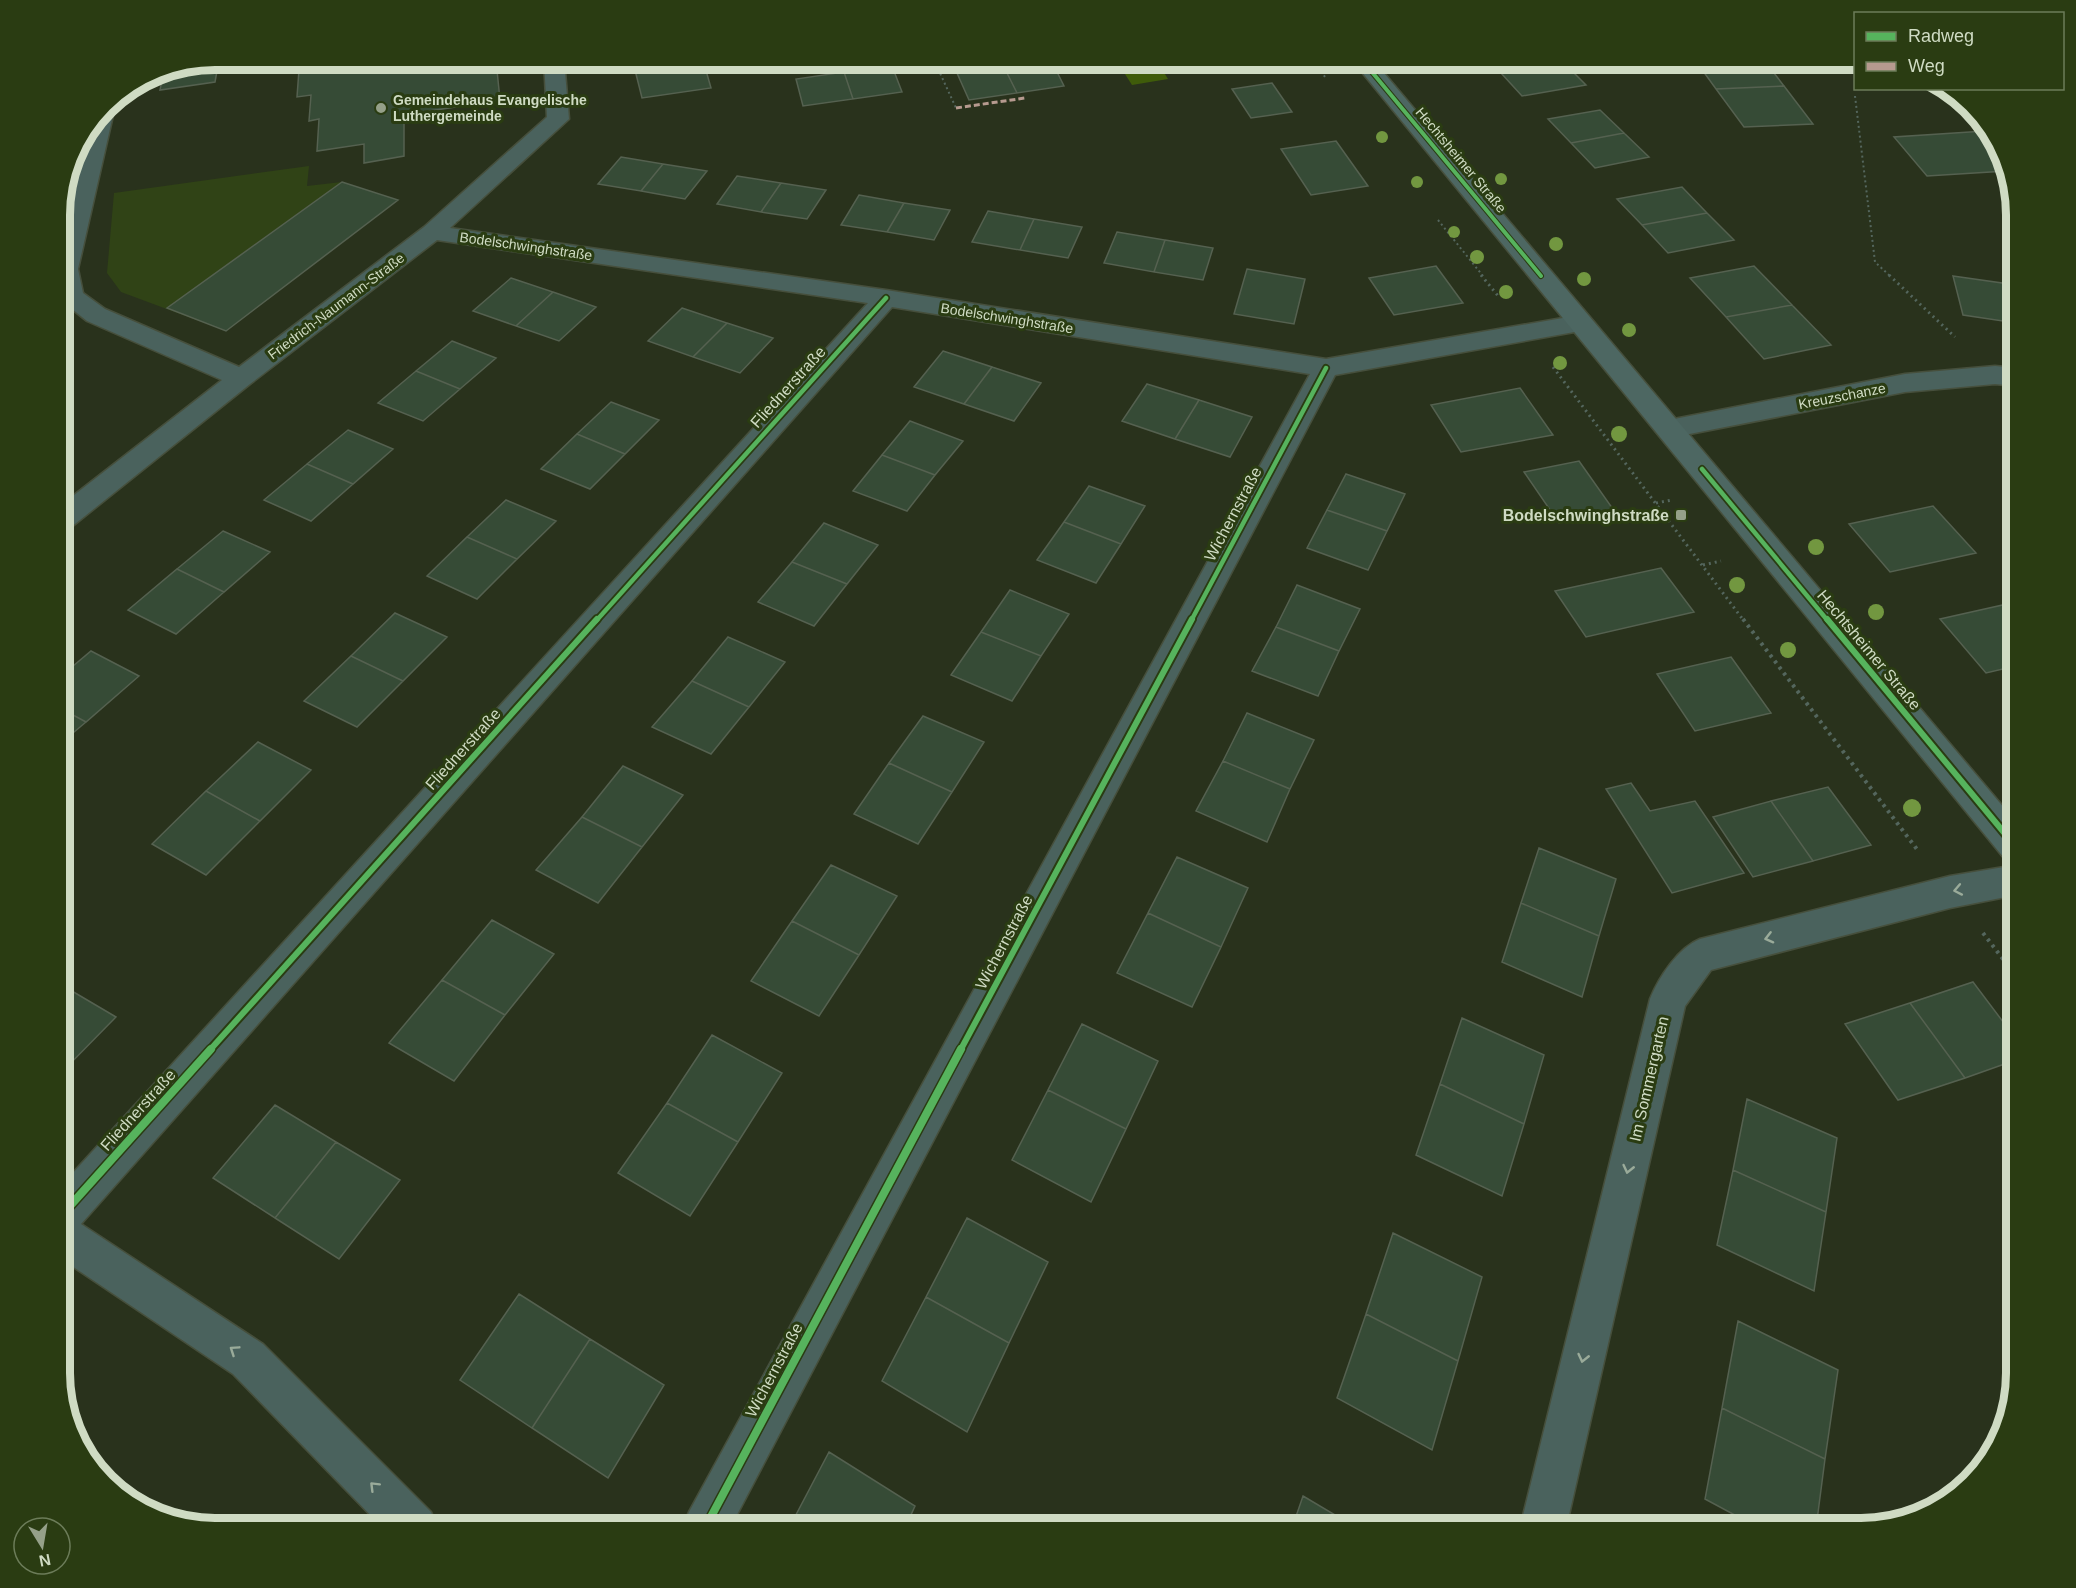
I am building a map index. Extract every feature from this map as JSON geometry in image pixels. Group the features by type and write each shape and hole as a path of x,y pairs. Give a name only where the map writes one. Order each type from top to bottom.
{"street":[{"name":"Friedrich-Naumann-Straße","path":"71,511 432,232 558,119 555,71"},
{"name":"Hechtsheimer Straße","path":"1371,71 2006,835"},
{"path":"71,248 100,128"},
{"name":"Bodelschwinghstraße","path":"432,232 885,298 1326,368 1580,323"},
{"path":"71,296 96,315 241,378"},
{"name":"Fliednerstraße","path":"71,1205 885,298"},
{"name":"Wichernstraße","path":"710,1518 1326,368"},
{"name":"Kreuzschanze","path":"1669,429 1905,383 2005,376"},
{"name":"Im Sommergarten","path":"1545,1518 1668,999 1700,956 1950,892 2006,882"},
{"path":"71,1241 248,1359 405,1518"}],"path":[{"path":"939,71 956,108"},
{"path":"1320,71 1326,79"},
{"path":"1854,90 1875,262 2005,376"},
{"path":"1438,220 1527,333 2006,963"},
{"path":"1703,566 1730,559"}],"shaded area":[{"path":"1123,71 1163,71 1168,79 1132,85"},
{"path":"309,166 307,186 342,182 398,200 226,331 121,292 107,273 114,193"}],"building":[{"path":"217,71 215,82 160,90 162,81 169,78 187,73"},
{"name":"Gemeindehaus Evangelische Luthergemeinde","path":"299,71 497,71 500,100 404,115 404,156 364,163 364,144 317,151 319,119 309,121 311,95 297,97"},
{"path":"635,71 706,71 711,88 642,98"},
{"path":"894,71 902,92 853,99 844,72"},
{"path":"1006,71 1056,71 1064,86 1017,93"},
{"path":"1006,71 1017,93 969,100 957,73"},
{"path":"1572,71 1586,85 1522,96 1501,73"},
{"path":"1703,71 1772,71 1784,86 1716,89"},
{"path":"844,72 853,99 803,106 796,79"},
{"path":"1272,83 1292,112 1251,118 1232,89"},
{"path":"1784,86 1813,124 1744,127 1716,89"},
{"path":"1600,110 1624,133 1571,143 1548,119"},
{"path":"1978,131 1991,151 1999,171 1927,176 1894,137"},
{"path":"1624,133 1649,157 1595,168 1571,143"},
{"path":"1336,141 1368,186 1311,195 1281,149"},
{"path":"621,157 663,164 641,191 598,184"},
{"path":"663,164 707,171 685,199 641,191"},
{"path":"737,176 781,183 761,212 717,204"},
{"path":"342,182 398,200 226,331 167,308"},
{"path":"781,183 826,190 807,219 761,212"},
{"path":"1682,187 1707,213 1642,225 1617,199"},
{"path":"859,195 904,203 887,232 841,225"},
{"path":"904,203 950,210 934,240 887,232"},
{"path":"988,211 1034,219 1020,250 972,242"},
{"path":"1707,213 1734,240 1668,253 1642,225"},
{"path":"1034,219 1082,227 1068,258 1020,250"},
{"path":"1117,232 1165,240 1154,272 1104,263"},
{"path":"1165,240 1213,248 1203,280 1154,272"},
{"path":"1436,266 1463,303 1394,315 1369,278"},
{"path":"1754,266 1792,305 1726,317 1690,278"},
{"path":"1247,269 1305,279 1294,324 1234,314"},
{"path":"1953,276 2006,284 2006,321 1963,315"},
{"path":"511,278 553,292 516,326 473,311"},
{"path":"553,292 596,307 559,341 516,326"},
{"path":"1792,305 1831,345 1764,359 1726,317"},
{"path":"682,308 727,323 693,357 648,341"},
{"path":"727,323 773,338 740,373 693,357"},
{"path":"452,341 496,358 460,389 416,371"},
{"path":"943,351 992,367 964,404 914,387"},
{"path":"992,367 1041,383 1014,421 964,404"},
{"path":"416,371 460,389 423,421 378,403"},
{"path":"1147,384 1199,400 1175,439 1122,421"},
{"path":"1520,388 1553,435 1461,452 1431,405"},
{"path":"1199,400 1252,417 1230,457 1175,439"},
{"path":"611,402 659,420 625,454 577,434"},
{"path":"910,421 963,441 935,475 882,455"},
{"path":"348,430 393,449 353,484 307,464"},
{"path":"577,434 625,454 590,489 541,469"},
{"path":"882,455 935,475 907,511 853,491"},
{"path":"1579,461 1615,512 1559,523 1524,472"},
{"path":"307,464 353,484 311,521 264,500"},
{"path":"1346,474 1405,494 1387,531 1327,510"},
{"path":"1089,486 1145,506 1121,544 1064,522"},
{"path":"506,500 556,521 517,559 467,537"},
{"path":"1933,506 1976,553 1890,572 1849,524"},
{"path":"1327,510 1387,531 1368,570 1307,548"},
{"path":"1064,522 1121,544 1096,583 1037,560"},
{"path":"824,523 878,545 847,584 792,562"},
{"path":"223,531 270,552 224,592 177,569"},
{"path":"467,537 517,559 477,599 427,576"},
{"path":"792,562 847,584 814,626 758,602"},
{"path":"1661,568 1694,612 1586,637 1555,591"},
{"path":"177,569 224,592 176,634 128,610"},
{"path":"1297,585 1360,609 1339,651 1276,627"},
{"path":"1010,590 1069,614 1041,656 981,632"},
{"path":"2006,604 2006,668 1986,673 1940,619"},
{"path":"395,613 447,637 403,681 351,656"},
{"path":"1276,627 1339,651 1318,696 1252,671"},
{"path":"981,632 1041,656 1012,701 951,675"},
{"path":"728,637 785,662 749,707 692,681"},
{"path":"91,651 139,676 86,722 71,714 71,668"},
{"path":"351,656 403,681 357,727 304,701"},
{"path":"1731,657 1771,713 1695,731 1657,674"},
{"path":"692,681 749,707 711,754 652,727"},
{"path":"1247,713 1314,740 1290,789 1223,761"},
{"path":"71,714 86,722 71,735"},
{"path":"923,716 984,742 952,792 889,763"},
{"path":"258,742 311,770 260,821 206,791"},
{"path":"1223,761 1290,789 1267,842 1196,811"},
{"path":"889,763 952,792 918,844 854,814"},
{"path":"623,766 683,795 642,847 582,817"},
{"path":"1631,783 1650,811 1695,801 1744,873 1672,893 1606,789"},
{"path":"1828,787 1871,845 1813,861 1771,801"},
{"path":"206,791 260,821 206,875 152,844"},
{"path":"1771,801 1813,861 1753,877 1713,817"},
{"path":"582,817 642,847 598,903 536,870"},
{"path":"1539,848 1616,879 1599,936 1521,903"},
{"path":"1177,857 1248,888 1221,947 1148,913"},
{"path":"831,865 897,896 859,955 792,921"},
{"path":"1521,903 1599,936 1582,997 1502,962"},
{"path":"1148,913 1221,947 1192,1007 1117,973"},
{"path":"492,920 554,954 505,1015 442,980"},
{"path":"792,921 859,955 819,1016 751,981"},
{"path":"442,980 505,1015 454,1081 389,1043"},
{"path":"1973,982 2006,1026 2006,1064 1965,1078 1910,1003"},
{"path":"71,990 116,1017 71,1063"},
{"path":"1910,1003 1965,1078 1898,1100 1845,1024"},
{"path":"1462,1018 1544,1055 1524,1124 1440,1084"},
{"path":"1082,1024 1158,1061 1126,1129 1048,1090"},
{"path":"712,1035 782,1073 738,1142 667,1103"},
{"path":"1440,1084 1524,1124 1502,1196 1416,1155"},
{"path":"1048,1090 1126,1129 1091,1202 1012,1160"},
{"path":"1747,1099 1837,1138 1826,1212 1733,1170"},
{"path":"667,1103 738,1142 690,1216 618,1173"},
{"path":"275,1105 336,1142 275,1218 213,1178"},
{"path":"336,1142 400,1180 339,1259 275,1218"},
{"path":"1733,1170 1826,1212 1814,1291 1717,1245"},
{"path":"967,1218 1048,1262 1009,1343 926,1297"},
{"path":"1393,1233 1482,1277 1458,1361 1366,1314"},
{"path":"519,1294 590,1339 532,1428 460,1380"},
{"path":"926,1297 1009,1343 967,1432 882,1381"},
{"path":"1366,1314 1458,1361 1432,1450 1337,1398"},
{"path":"1738,1321 1838,1370 1825,1459 1722,1408"},
{"path":"590,1339 664,1385 608,1478 532,1428"},
{"path":"1722,1408 1825,1459 1817,1518 1740,1518 1705,1499"},
{"path":"829,1452 915,1506 910,1518 794,1518"},
{"path":"1303,1496 1340,1518 1295,1518"}],"marked path":[{"path":"956,108 1025,98"}],"cycle path":[{"path":"1371,71 1541,276"},
{"path":"71,1205 886,298"},
{"path":"710,1518 1326,368"},
{"path":"1702,469 2006,835"}],"place":[{"name":"Gemeindehaus Evangelische Luthergemeinde","path":"381,108"},
{"name":"Bodelschwinghstraße","path":"1681,515"}]}
